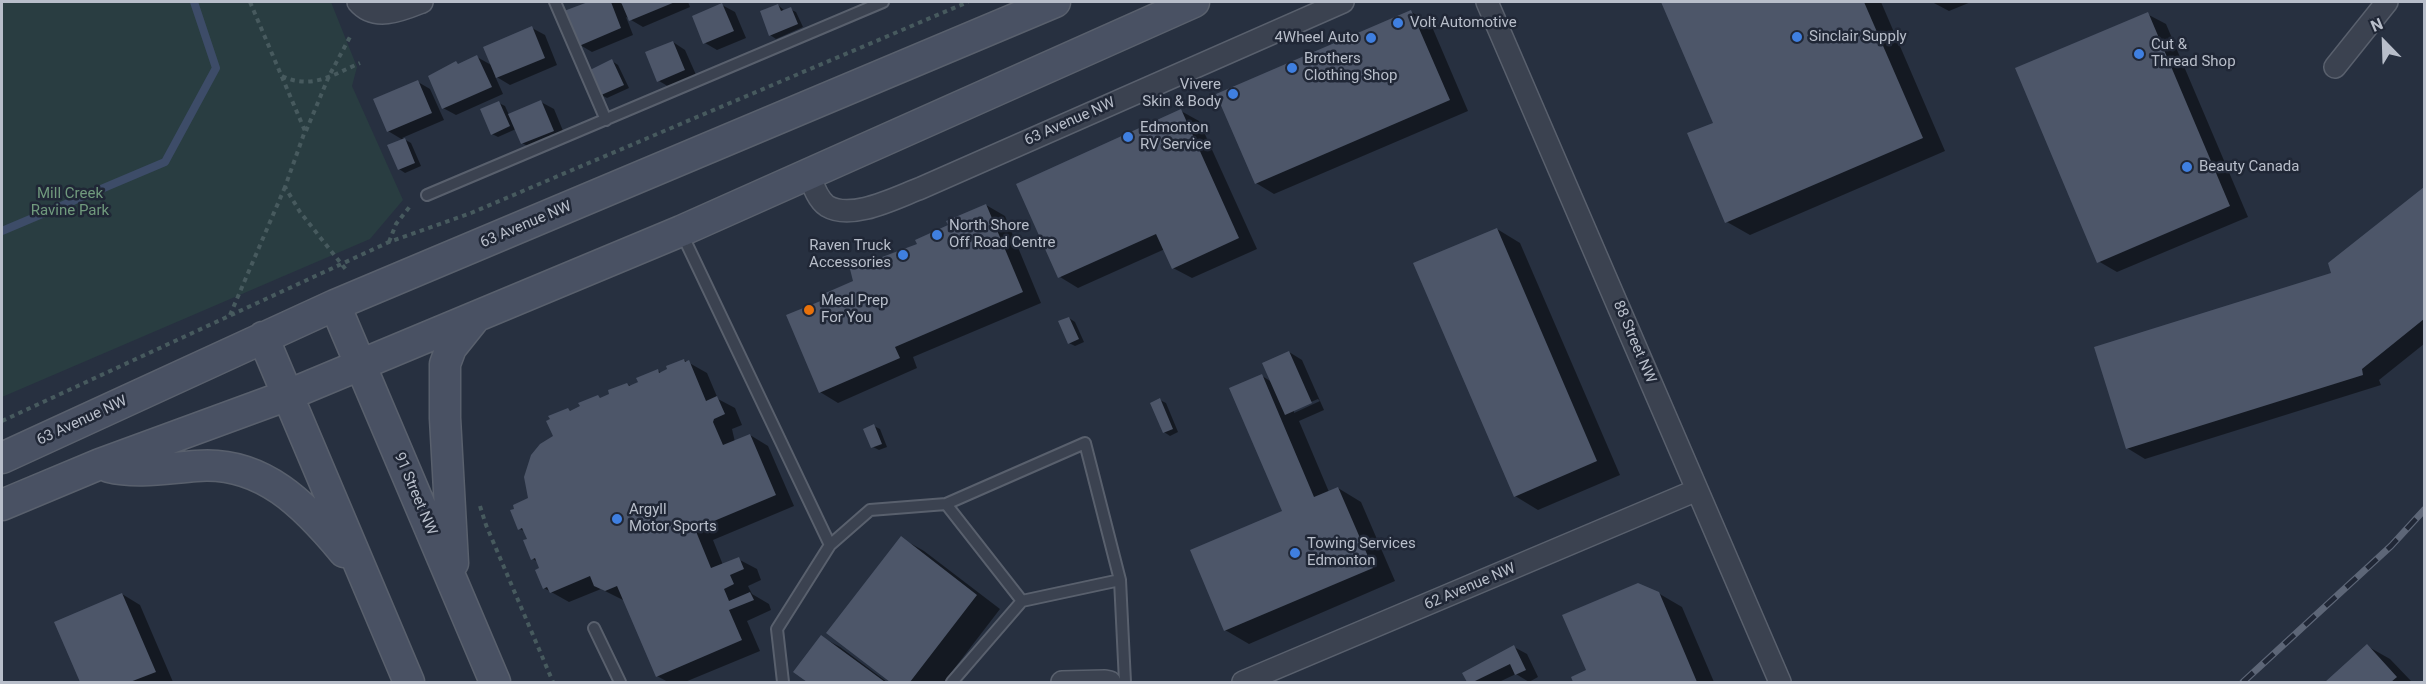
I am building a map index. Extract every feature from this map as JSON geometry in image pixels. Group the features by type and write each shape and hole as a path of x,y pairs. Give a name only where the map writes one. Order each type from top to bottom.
{"main road":[{"name":"63 Avenue NW","path":"2,458 335,305 1055,2"},
{"path":"2,505 100,465 288,395 681,231 1194,2"},
{"name":"91 Street NW","path":"335,305 362,364 495,682"},
{"path":"454,587 445,418 445,364 451,348 478,315"},
{"path":"263,337 409,682"},
{"path":"100,465 123,471 199,465 227,466 260,476 291,495 315,517 363,575"}],"street":[{"path":"362,5 376,13 396,12 422,2"},
{"name":"63 Avenue NW","path":"809,174 818,196 827,206 846,212 875,206 921,188 1343,2"},
{"name":"88 Street NW","path":"1487,2 1780,682"},
{"path":"2334,67 2387,2"},
{"name":"62 Avenue NW","path":"1243,682 1697,490"},
{"path":"1062,682 1110,682"}],"lane":[{"path":"555,2 606,120"},
{"path":"427,195 883,2"},
{"path":"681,231 830,545"},
{"path":"783,682 777,629 830,545 870,510 946,504 1085,443 1120,580 1125,682"},
{"path":"946,504 1022,601"},
{"path":"952,682 1022,601 1120,580"},
{"path":"594,628 620,682"}],"path":[{"path":"250,2 306,131"},
{"path":"2,421 389,242 471,213 968,2"},
{"path":"230,315 285,187 329,76 351,34"},
{"path":"282,76 297,83 307,83 360,63"},
{"path":"285,187 300,212 342,264"},
{"path":"389,242 396,224 413,203 427,195"},
{"path":"479,500 486,525 553,682"}],"green space":[{"name":"Mill Creek Ravine Park","path":"2,2 331,2 357,67 352,86 403,200 370,239 2,397"}],"building":[{"path":"588,2 611,2 621,28 579,46 564,11"},
{"path":"621,2 675,2 629,21"},
{"path":"1661,2 1864,2 1923,138 1725,223 1687,133 1713,123"},
{"path":"722,3 734,31 703,44 692,16"},
{"path":"778,4 781,11 791,7 798,24 769,36 760,11"},
{"path":"1411,10 1450,100 1255,184 1216,94"},
{"path":"2148,12 2230,206 2097,263 2015,68"},
{"path":"532,26 545,58 496,78 483,47"},
{"path":"673,41 685,70 657,82 645,52"},
{"path":"477,55 492,87 442,109 428,76 456,61 458,64"},
{"path":"612,59 624,85 599,96 588,71"},
{"path":"418,80 432,113 387,132 373,99"},
{"path":"541,100 554,131 521,144 508,114"},
{"path":"499,101 510,126 491,135 480,109"},
{"path":"1181,109 1239,238 1172,269 1156,234 1058,278 1016,184"},
{"path":"405,138 415,163 398,170 387,145"},
{"path":"2424,187 2424,319 2362,369 2363,375 2126,449 2094,347 2331,273 2328,263"},
{"path":"986,204 1023,292 895,347 900,358 819,393 786,315 823,300 821,295 853,281 850,269 917,244 915,240 948,225 946,221"},
{"path":"1497,228 1597,461 1514,497 1413,263"},
{"path":"1069,317 1079,339 1068,344 1058,321"},
{"path":"1289,351 1312,403 1285,415 1262,363"},
{"name":"Argyll Motor Sports","path":"684,359 685,362 689,360 706,401 717,396 725,414 714,419 713,422 723,445 750,434 776,495 695,529 711,568 739,557 744,569 730,575 734,584 724,589 729,601 750,592 754,600 729,610 742,640 656,677 617,586 605,591 594,586 590,576 550,593 547,587 543,589 535,570 539,568 535,558 531,560 523,540 527,539 522,528 518,530 510,510 514,509 513,505 528,498 524,477 531,455 540,444 553,436 546,421 550,419 548,416 568,408 570,411 580,406 578,403 598,395 600,398 609,394 608,390 627,383 629,386 638,382 636,378 658,369 659,373 667,369 666,366"},
{"path":"1262,374 1314,497 1338,487 1373,568 1224,631 1190,550 1282,511 1229,388"},
{"path":"1160,398 1173,429 1163,433 1150,403"},
{"path":"874,424 882,444 871,448 863,429"},
{"path":"901,536 977,595 910,682 890,682 826,633"},
{"path":"1638,583 1659,592 1697,682 1573,682 1571,677 1586,670 1562,615"},
{"path":"122,593 156,672 130,682 80,682 54,622"},
{"path":"821,635 885,682 807,682 793,672"},
{"path":"2367,644 2397,677 2391,682 2325,682"},
{"path":"1514,645 1526,670 1515,675 1510,664 1473,682 1467,682 1462,673"}],"waterway":[{"path":"2,231 165,162 216,68 194,2"}],"railway":[{"path":"2243,682 2391,546 2424,510"}],"place":[{"name":"Volt Automotive","path":"1398,23"},
{"name":"Sinclair Supply","path":"1797,37"},
{"name":"4Wheel Auto","path":"1371,38"},
{"name":"Cut & Thread Shop","path":"2139,54"},
{"name":"Brothers Clothing Shop","path":"1292,68"},
{"name":"Vivere Skin & Body","path":"1233,94"},
{"name":"Edmonton RV Service","path":"1128,137"},
{"name":"Beauty Canada","path":"2187,167"},
{"name":"North Shore Off Road Centre","path":"937,235"},
{"name":"Raven Truck Accessories","path":"903,255"},
{"name":"Meal Prep For You","path":"809,310"},
{"name":"Argyll Motor Sports","path":"617,519"},
{"name":"Towing Services Edmonton","path":"1295,553"}]}
